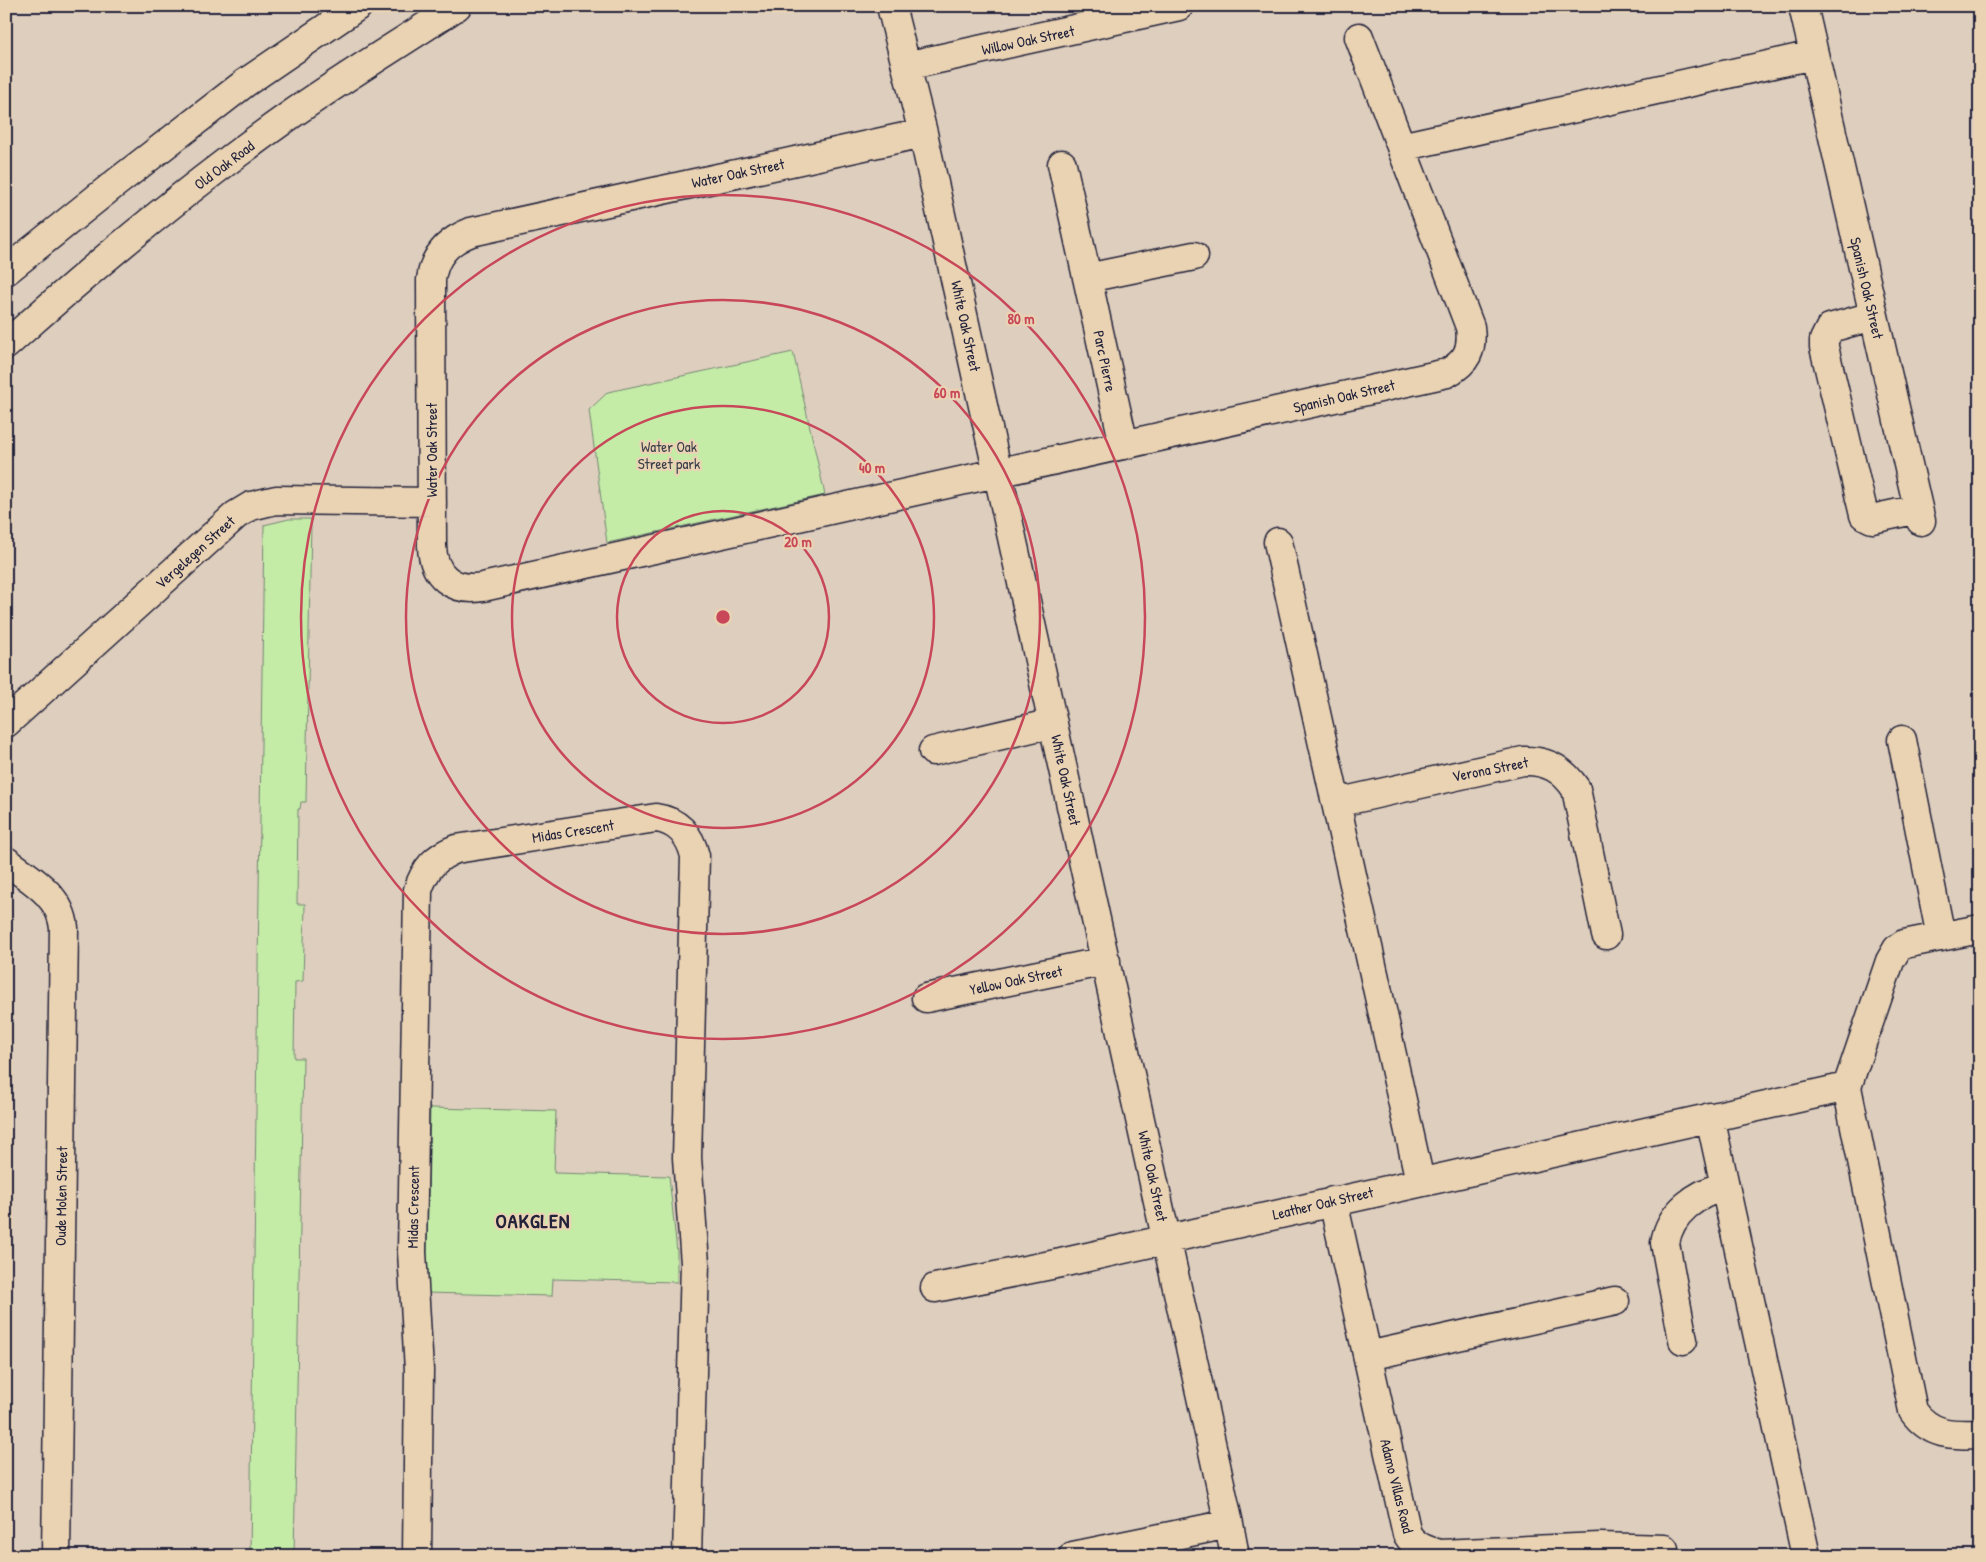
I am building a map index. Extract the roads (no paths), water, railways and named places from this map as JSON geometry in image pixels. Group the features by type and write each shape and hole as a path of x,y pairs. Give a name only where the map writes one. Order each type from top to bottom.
{"street":[{"path":"6,271 245,83 358,6"},
{"name":"Old Oak Road","path":"6,345 136,233 232,158 298,111 457,6"},
{"name":"White Oak Street","path":"891,6 924,133 1230,1524 1235,1556"},
{"name":"Willow Oak Street","path":"906,66 1118,13 1179,6"},
{"name":"Spanish Oak Street","path":"1803,6 1919,515 1872,519 1864,514 1828,366 1824,340 1830,328 1873,316"},
{"name":"Spanish Oak Street","path":"998,473 1447,373 1463,362 1470,351 1472,340 1470,327 1359,37"},
{"path":"1401,147 1813,55"},
{"name":"Water Oak Street","path":"924,133 471,232 457,237 446,246 435,262 431,280 432,555 439,572 454,584 474,588 998,473"},
{"name":"Parc Pierre","path":"1062,164 1124,445"},
{"path":"1087,278 1194,256"},
{"name":"Vergelegen Street","path":"6,723 236,515 251,506 276,500 432,502"},
{"path":"1278,542 1420,1181"},
{"path":"933,751 1054,723"},
{"path":"1902,740 1942,937"},
{"name":"Verona Street","path":"1336,803 1523,761 1535,760 1558,768 1569,777 1576,789 1606,935"},
{"name":"Midas Crescent","path":"417,1556 419,1370 412,1252 418,890 422,878 433,862 444,854 456,849 656,818 673,823 688,835 695,856 687,1158 695,1263 687,1556"},
{"name":"Oude Molen Street","path":"6,861 51,897 58,908 64,928 56,1556"},
{"path":"1980,929 1904,944 1896,949 1847,1087 1913,1411 1928,1427 1939,1432 1980,1434"},
{"name":"Yellow Oak Street","path":"926,998 1106,961"},
{"name":"Leather Oak Street","path":"935,1288 1061,1262 1847,1087"},
{"path":"1710,1117 1806,1556"},
{"path":"1683,1340 1665,1243 1667,1231 1672,1220 1689,1203 1711,1190 1725,1186"},
{"name":"Adamo Villas Road","path":"1333,1201 1389,1458 1407,1534 1412,1542 1420,1548 1440,1554 1600,1547 1664,1550"},
{"path":"1368,1356 1615,1301"},
{"path":"1073,1556 1230,1524"}],"district":[{"name":"OAKGLEN","path":"533,1220"}],"park label":[{"name":"Water Oak Street park","path":"669,454"}]}
